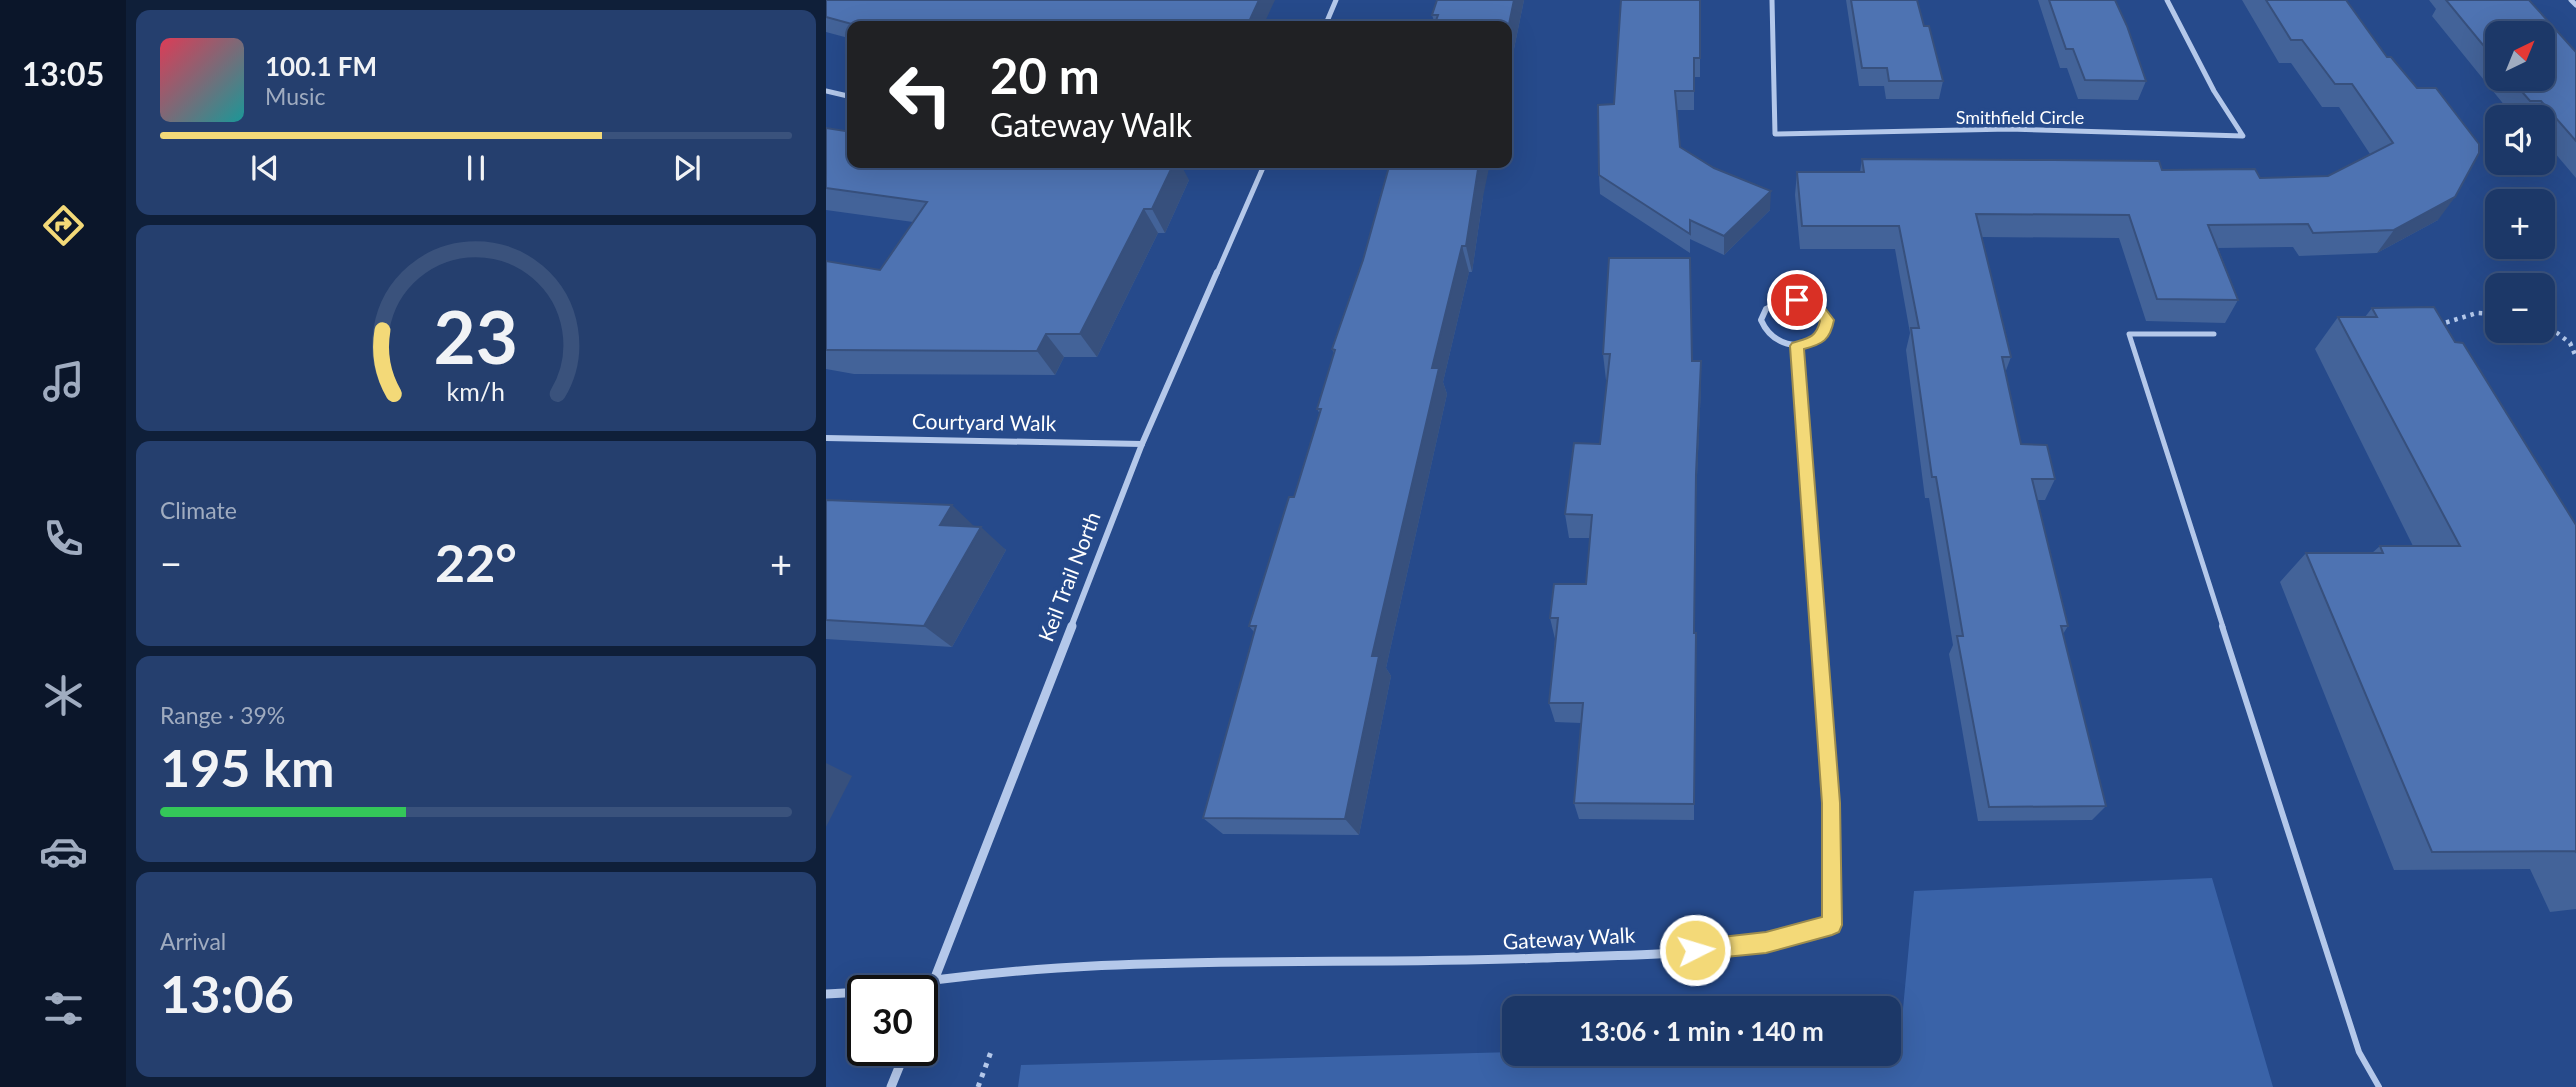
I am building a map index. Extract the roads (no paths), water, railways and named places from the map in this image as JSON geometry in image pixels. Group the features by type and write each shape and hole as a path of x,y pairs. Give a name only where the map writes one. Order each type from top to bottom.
{"street":[{"path":"1327,21 1336,0"},
{"name":"Smithfield Circle","path":"1772,0 1775,134 1884,131 2243,136 2214,91 2167,0"},
{"path":"2571,0 2576,5"},
{"path":"826,91 847,96"},
{"name":"Keil Trail North","path":"937,975 1142,444 1263,168"},
{"path":"1797,300 1808,302 1823,313 1827,320 1824,335 1817,341 1797,346 1776,342 1768,336 1762,321 1769,307 1797,300"},
{"name":"Gateway Walk","path":"938,977 1066,964 1408,962 1578,957 1718,949 1766,942 1832,925 1831,803 1797,346"},
{"name":"Courtyard Walk","path":"826,438 1142,444"},
{"path":"826,993 847,992"},
{"path":"891,1087 900,1066"}],"lane":[{"path":"2214,334 2129,334 2359,1052 2379,1087"}]}
